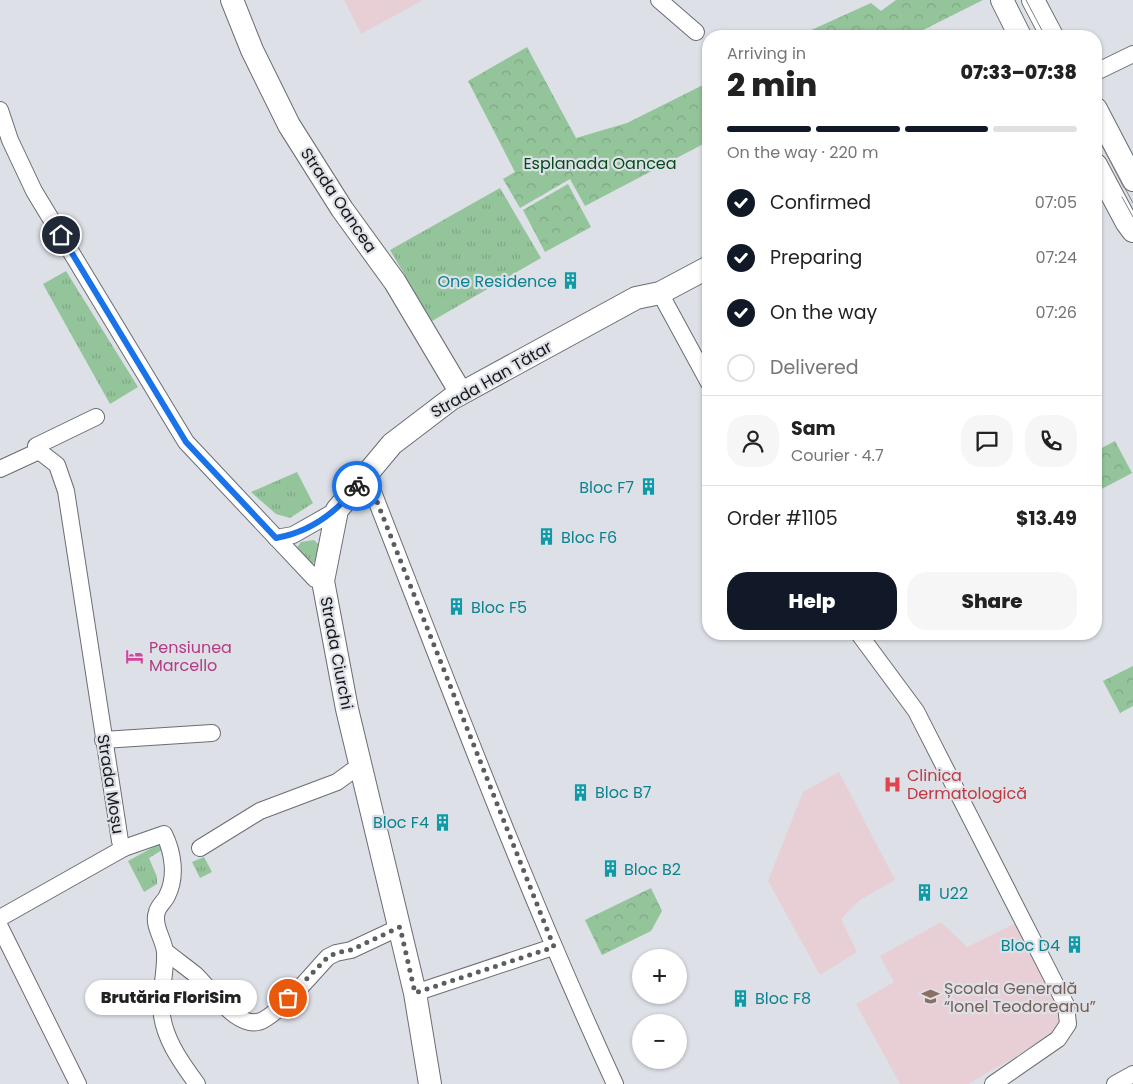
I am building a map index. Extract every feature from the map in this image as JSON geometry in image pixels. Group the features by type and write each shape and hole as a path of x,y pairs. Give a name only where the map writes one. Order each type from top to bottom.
{"street":[{"name":"Strada Oancea","path":"232,0 252,50 289,125 342,209 395,282 461,393"},
{"path":"658,0 696,32"},
{"path":"1002,0 1017,30"},
{"path":"1033,0 1049,30"},
{"path":"1102,69 1133,54"},
{"name":"Strada Ciurchi","path":"0,110 10,140 34,190 186,442 315,579 323,581 347,709 415,993 430,1084"},
{"path":"1102,121 1133,180"},
{"path":"1102,176 1127,224 1133,231"},
{"name":"Strada Han Tătar","path":"323,581 337,510 392,444 423,419 461,393 636,298 660,293 702,271"},
{"path":"660,293 702,370"},
{"path":"0,469 39,451 36,446 96,417"},
{"name":"Strada Moșu","path":"39,451 57,466 66,491 120,841 124,848 164,834 170,846 173,883 166,898 157,910 156,920 165,951 161,1006 164,1029 173,1047 197,1084"},
{"path":"366,474 554,947 615,1084"},
{"path":"276,538 293,535 337,510"},
{"path":"863,640 916,711 1066,1005 1068,1024 1058,1039 993,1084"},
{"path":"104,740 212,733"},
{"path":"200,848 260,811 337,782 352,771 362,769"},
{"path":"0,918 124,848"},
{"path":"0,927 78,1084"},
{"path":"165,951 197,976 222,1005 239,1017 253,1022 264,1020 275,1011 328,957 351,950 400,927"},
{"path":"415,993 554,947"},
{"path":"1115,1084 1133,1074"}],"shaded area":[{"path":"344,0 423,0 361,34"},
{"path":"839,772 895,880 860,900 841,919 857,952 820,975 768,881 803,792"},
{"path":"941,922 967,947 1018,922 1060,1006 1060,1022 1053,1035 968,1084 900,1084 856,1004 894,982 880,956"}],"green space":[{"path":"896,0 983,0 923,30 811,30 871,3 881,11"},
{"name":"Esplanada Oancea","path":"527,47 576,138 627,123 702,86 702,145 585,206 570,179 520,208 503,179 515,172 468,81"},
{"path":"568,184 591,227 545,252 523,210"},
{"path":"500,188 541,258 432,321 390,250"},
{"path":"66,271 138,387 110,404 43,284"},
{"path":"1115,441 1132,473 1102,489 1102,448"},
{"path":"297,472 313,503 290,518 276,514 251,492"},
{"path":"314,540 319,545 316,560 311,566 296,549 301,542"},
{"path":"1133,666 1133,706 1120,713 1103,681"},
{"path":"159,844 162,850 149,858 157,877 157,884 144,892 128,861"},
{"path":"204,857 212,872 200,878 192,862"},
{"path":"651,888 662,911 651,931 602,955 585,920"}],"tram line":[{"path":"1026,0 1042,30"},
{"path":"1102,145 1133,203"},
{"path":"1122,197 1133,217"}],"way so far":[{"path":"288,998 328,957 351,950 400,927 415,993 554,947 513,849 366,474 357,486"}],"place":[{"name":"One Residence","path":"571,281"},
{"name":"Bloc F7","path":"648,487"},
{"name":"Bloc F6","path":"547,537"},
{"name":"Bloc F5","path":"457,607"},
{"name":"Pensiunea Marcello","path":"135,656"},
{"name":"Clinica Dermatologică","path":"893,784"},
{"name":"Bloc B7","path":"581,792"},
{"name":"Bloc F4","path":"443,822"},
{"name":"Bloc B2","path":"610,869"},
{"name":"U22","path":"925,893"},
{"name":"Bloc D4","path":"1074,945"},
{"name":"Școala Generală “Ionel Teodoreanu”","path":"930,997"},
{"name":"Brutăria FloriSim","path":"288,998"},
{"name":"Bloc F8","path":"741,998"}],"route":[{"path":"61,235 186,442 276,538 293,535 324,519 337,510 357,486"}]}
